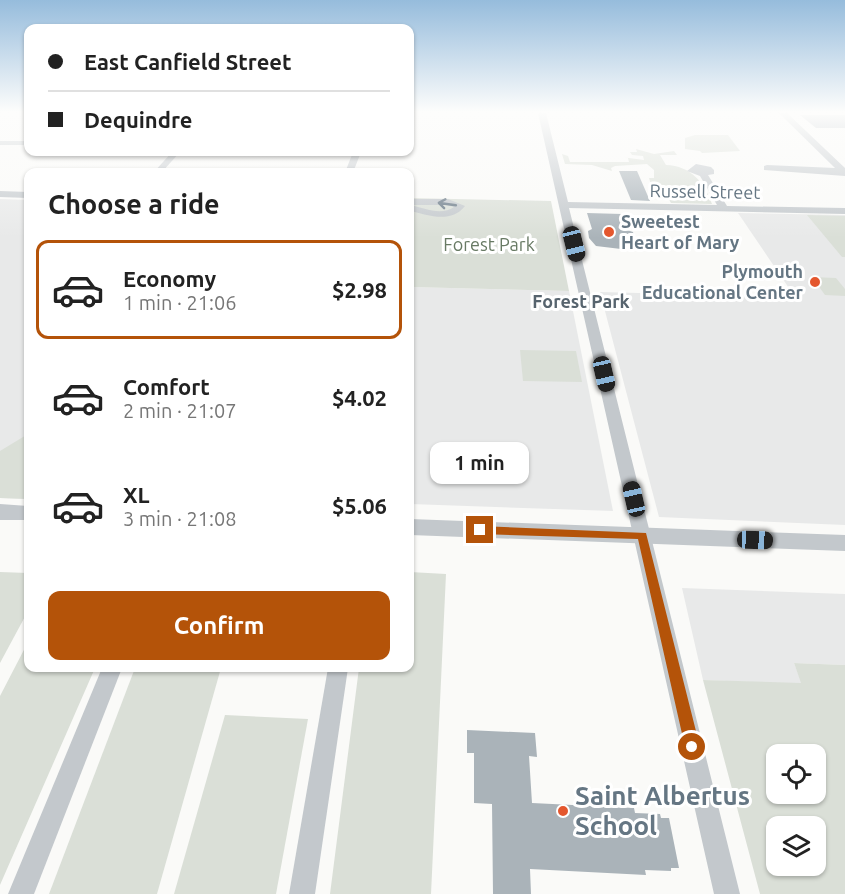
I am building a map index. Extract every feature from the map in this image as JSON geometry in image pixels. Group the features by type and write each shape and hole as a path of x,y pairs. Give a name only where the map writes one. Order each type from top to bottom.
{"street":[{"path":"552,155 727,894"},
{"path":"826,155 844,172"},
{"path":"162,168 172,156"},
{"path":"767,168 844,172"},
{"path":"703,174 724,209"},
{"path":"0,194 24,195"},
{"path":"414,202 448,202 460,206 454,212 447,214 414,209"},
{"name":"Russell Street","path":"564,205 845,211"},
{"path":"0,512 24,513"},
{"path":"414,527 845,543"},
{"path":"21,894 110,672"},
{"path":"302,894 337,672"}],"shaded area":[{"path":"0,199 24,200 24,499 0,498"},
{"path":"738,213 845,215 845,525 659,517 600,292 795,297"},
{"path":"414,287 569,291 613,511 414,504"},
{"path":"682,588 845,594 845,665 794,663 802,684 703,680"}],"green space":[{"path":"562,155 568,156 570,162 629,162 628,158 621,157 644,160 643,156 632,155 677,155 660,155 666,165 683,168 701,182 712,204 671,203 663,189 652,188 649,178 654,178 654,170 647,164 615,166 611,168 612,171 592,165 565,164"},
{"name":"Forest Park","path":"414,198 551,201 569,291 414,287"},
{"path":"807,215 845,216 845,257 842,257"},
{"path":"812,277 836,278 845,289 845,296 825,295"},
{"path":"520,350 576,351 582,382 523,381"},
{"path":"24,436 24,499 0,498 0,451"},
{"path":"0,572 24,573 24,618 0,663"},
{"path":"414,572 446,574 431,894 330,894 358,672 414,672"},
{"path":"24,650 24,672 93,672 0,885 0,696"},
{"path":"794,663 845,665 845,894 760,894 703,680 801,683"},
{"path":"133,672 220,672 157,894 49,894"},
{"path":"225,715 308,719 276,894 174,894"}],"building":[{"path":"619,171 637,171 650,201 631,200"},
{"name":"Sweetest Heart of Mary","path":"587,213 622,214 627,230 633,232 635,240 632,242 633,247 621,249 596,246 589,238 588,231 592,229"},
{"name":"Saint Albertus School","path":"467,730 535,733 537,757 529,756 532,803 634,808 635,813 660,814 661,818 669,818 679,868 671,868 671,871 645,870 646,875 530,869 531,894 493,894 492,804 474,803 474,753 467,753"}],"place":[{"name":"Sweetest Heart of Mary","path":"609,232"},
{"name":"Plymouth Educational Center","path":"815,282"},
{"name":"Saint Albertus School","path":"563,811"}],"district":[{"name":"Forest Park","path":"581,302"}],"route":[{"path":"480,530 642,536 692,747"}]}
